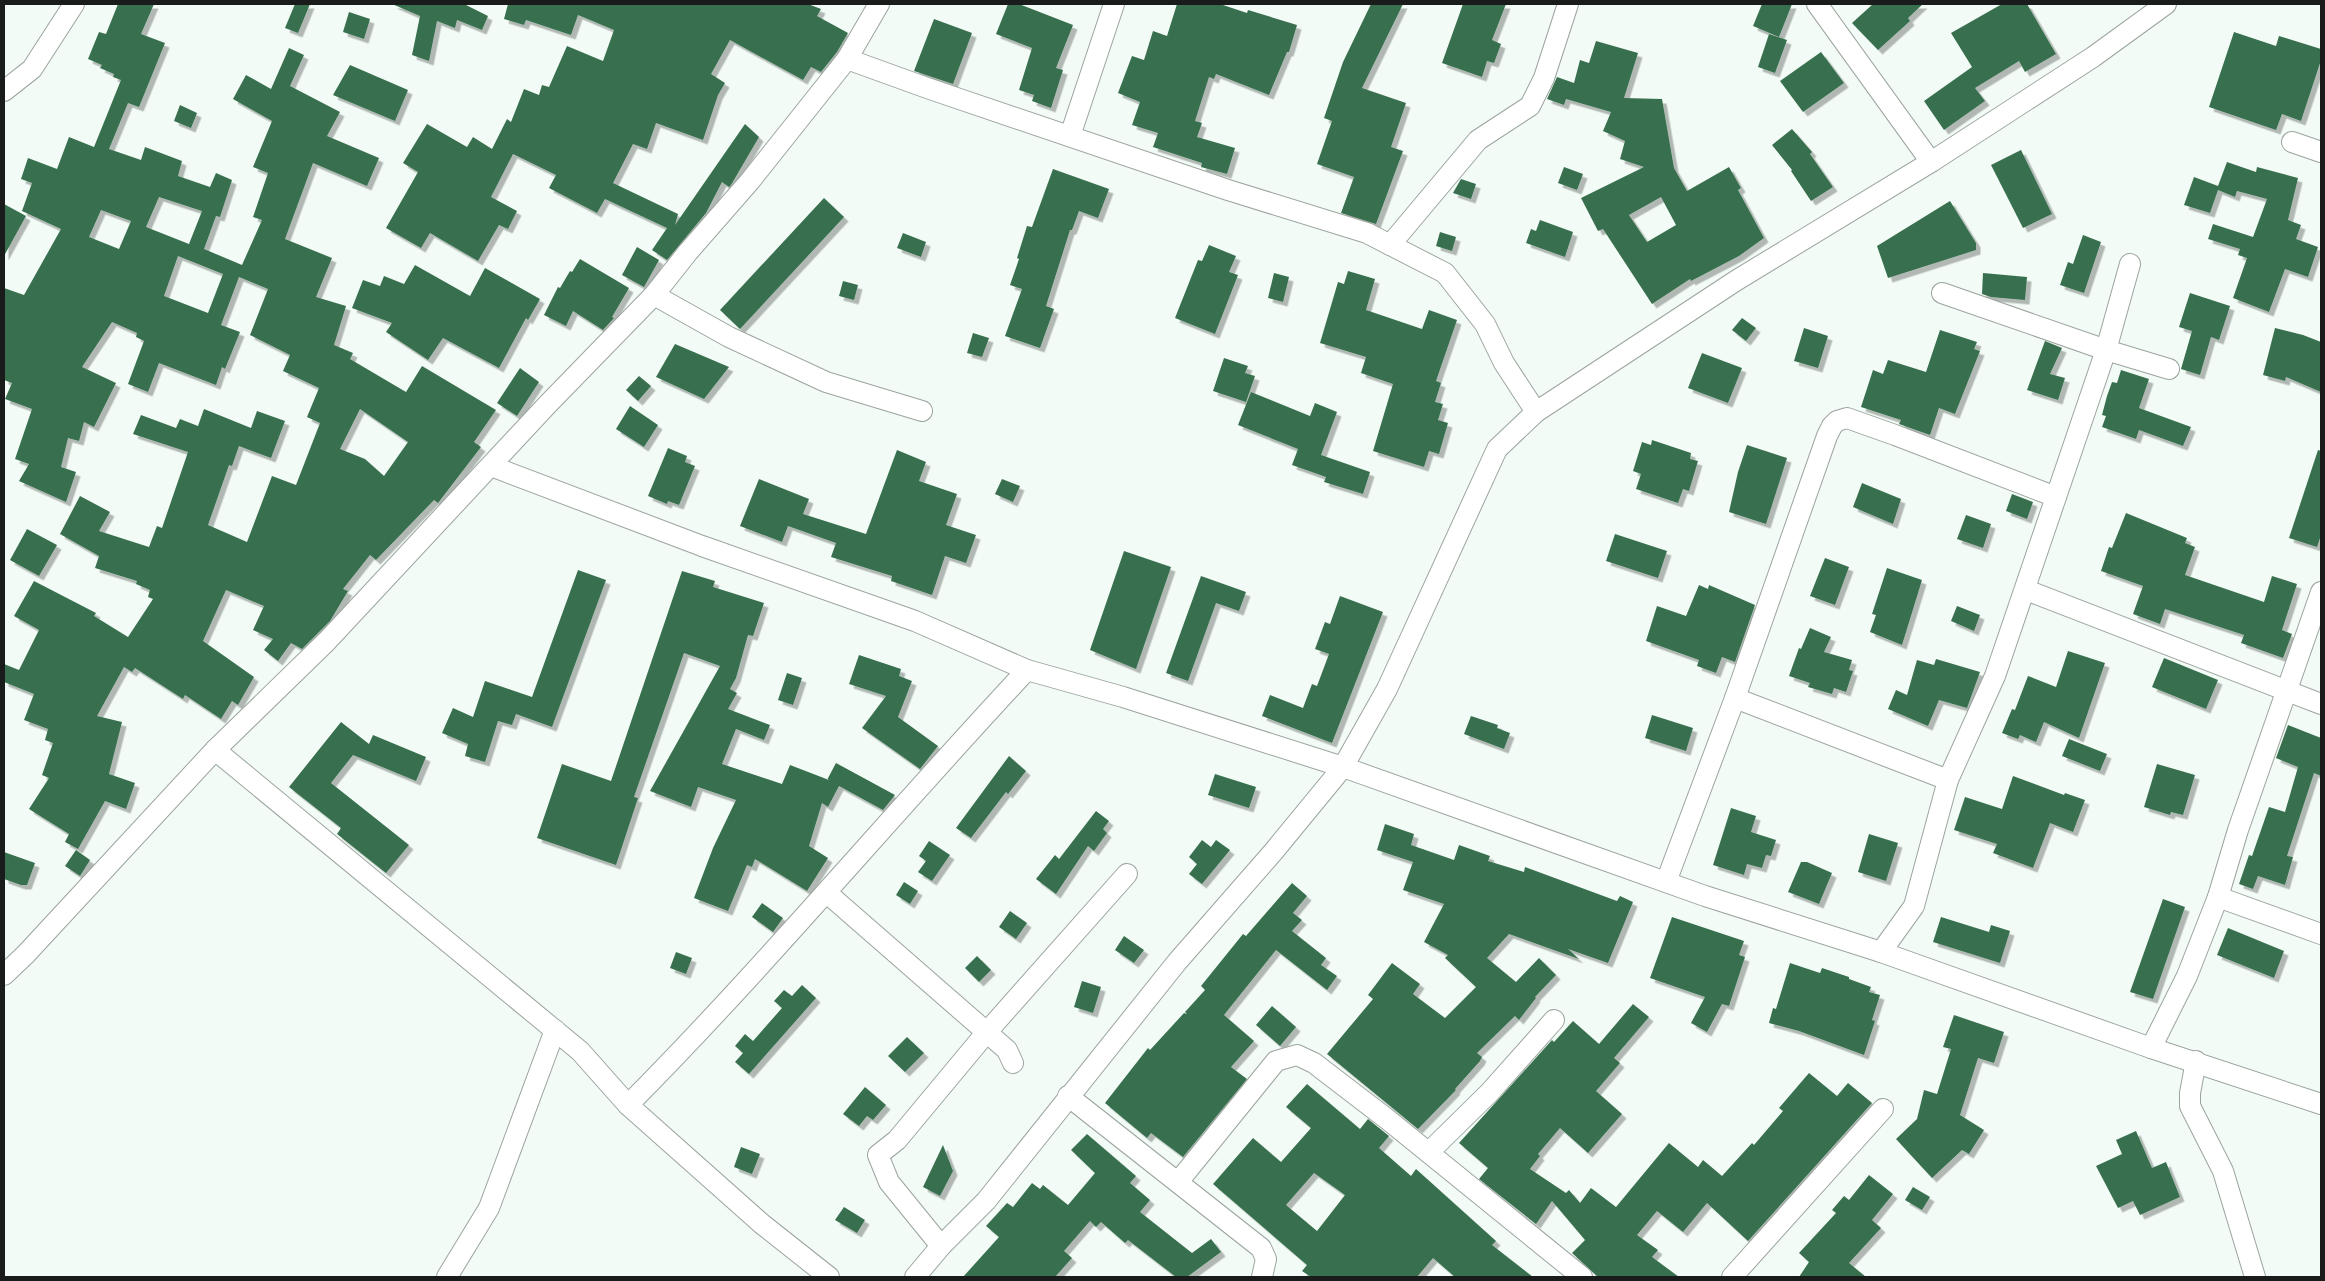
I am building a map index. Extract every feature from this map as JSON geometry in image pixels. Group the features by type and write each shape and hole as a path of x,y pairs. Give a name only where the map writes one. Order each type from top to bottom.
{"street":[{"path":"4,91 32,69 74,4"},
{"path":"4,974 33,947 214,750 327,641 654,295 688,252 750,181 847,59 879,4"},
{"path":"1070,136 1114,4"},
{"path":"1390,245 1478,140 1530,106 1544,78 1568,4"},
{"path":"1817,4 1932,162"},
{"path":"915,1277 986,1201 1177,962 1274,851 1343,767 1387,689 1497,449 1536,412 1737,280 1932,162 2092,57 2166,4"},
{"path":"847,59 1228,190 1367,232 1445,274 1467,298 1485,324 1504,363 1536,412"},
{"path":"2292,142 2321,152"},
{"path":"1881,952 1914,906 1948,780 1995,676 2026,590 2106,350 2130,264"},
{"path":"1942,293 2106,350 2169,369"},
{"path":"654,295 729,336 826,382 922,411"},
{"path":"1666,882 1735,698 1832,426 1847,418 2056,497"},
{"path":"491,466 702,546 915,621 1027,670 1123,697 1343,767 1666,882 1881,952 2151,1048 2196,1061 2321,1104"},
{"path":"2026,590 2321,704"},
{"path":"2151,1048 2187,976 2218,896 2238,830 2321,592"},
{"path":"628,1105 701,1031 827,893 962,739 1027,670"},
{"path":"1735,698 1948,780"},
{"path":"214,750 580,1051 628,1105 762,1224 829,1277"},
{"path":"942,1246 889,1182 878,1156 897,1140 986,1034 1127,874"},
{"path":"827,893 986,1034 1007,1050 1013,1063"},
{"path":"2218,896 2321,934"},
{"path":"1429,1152 1489,1093 1554,1020"},
{"path":"447,1277 489,1208 555,1030"},
{"path":"1178,1182 1276,1061 1297,1055 1314,1063 1429,1152 1582,1277"},
{"path":"2196,1061 2190,1092 2190,1106 2223,1171 2255,1277"},
{"path":"1068,1096 1260,1248 1266,1259 1262,1277"},
{"path":"1732,1277 1883,1109"}],"building":[{"path":"118,4 154,4 141,34 165,43 139,107 128,103 109,149 141,160 145,147 182,161 178,176 210,187 216,173 232,180 220,217 216,216 204,249 242,265 262,220 253,217 268,173 253,167 272,121 233,99 246,75 271,89 289,48 304,55 290,86 340,112 327,136 379,158 367,186 313,163 285,239 332,258 316,297 346,306 334,345 353,353 350,359 406,392 422,366 496,410 474,442 481,447 438,503 434,500 376,560 370,555 343,589 348,591 330,621 302,649 291,643 278,661 264,650 273,639 253,630 264,606 226,590 203,641 254,677 238,705 232,701 221,719 185,695 183,699 135,668 132,672 124,667 97,716 122,722 109,774 135,783 126,809 105,801 78,849 65,842 69,834 29,809 49,778 42,775 53,743 45,740 48,729 24,720 34,694 4,682 4,664 19,670 39,630 14,616 34,581 96,613 94,616 128,637 153,599 148,597 150,590 136,584 137,581 95,568 99,556 60,534 80,496 110,512 99,531 149,547 157,526 162,528 188,452 133,434 141,415 176,428 180,419 198,426 204,409 251,428 257,411 285,421 271,458 239,446 232,466 229,465 208,525 247,542 272,476 296,485 320,423 307,417 319,388 283,371 290,355 250,335 268,289 239,277 221,325 240,332 225,369 222,367 216,385 159,363 148,392 128,384 144,341 136,337 137,333 112,322 82,367 116,383 94,427 84,422 79,441 68,438 61,467 76,472 66,502 19,481 29,464 15,459 32,409 5,399 12,383 4,380 4,288 24,295 61,229 22,211 32,183 21,179 28,158 57,169 69,137 94,147 121,80 113,77 114,74 100,68 102,65 88,59 99,32 106,34","holes":["159,197 202,211 189,244 146,227","101,210 131,221 119,249 89,237","178,256 223,274 208,313 164,296","360,409 408,442 384,476 365,459 340,449"]},
{"path":"295,4 310,4 298,33 285,28"},
{"path":"392,4 464,4 488,16 482,30 457,20 455,28 437,21 429,61 412,55 420,16"},
{"path":"508,4 808,4 821,9 817,16 848,33 837,52 821,72 811,67 803,80 730,40 711,74 725,83 718,95 703,140 656,123 647,149 633,144 613,183 678,214 675,225 745,124 759,137 731,185 729,187 722,182 706,213 667,260 652,250 667,228 605,199 597,213 549,188 556,175 513,154 491,197 517,211 508,229 499,225 478,261 430,233 421,248 386,228 418,172 403,163 427,124 467,147 473,137 492,149 507,119 511,122 524,89 539,95 542,85 549,87 567,46 603,61 614,30 578,15 571,35 526,20 524,25 504,19"},
{"path":"1008,4 1019,4 1073,25 1056,68 1063,70 1051,108 1032,101 1034,95 1019,90 1032,48 996,34"},
{"path":"1177,4 1220,4 1247,13 1248,10 1297,25 1289,52 1287,52 1269,95 1216,74 1214,79 1209,77 1195,121 1202,123 1197,137 1235,148 1227,174 1201,167 1202,163 1153,147 1158,133 1132,125 1140,102 1118,93 1132,56 1144,60 1153,31 1167,36"},
{"path":"1371,4 1403,4 1362,88 1406,103 1391,147 1403,151 1376,224 1341,213 1354,177 1317,164 1332,121 1324,118 1343,62"},
{"path":"1463,4 1506,4 1492,40 1501,44 1494,63 1487,61 1482,77 1442,63"},
{"path":"1762,4 1792,4 1779,37 1753,26"},
{"path":"1873,4 1923,4 1908,18 1910,21 1878,50 1852,23"},
{"path":"2002,4 2027,4 2056,54 2025,72 2019,61 1975,88 1985,101 1944,130 1924,101 1972,67 1951,33"},
{"path":"349,12 370,19 364,39 343,32"},
{"path":"934,19 972,33 953,84 914,71"},
{"path":"2234,32 2276,46 2279,36 2321,49 2321,60 2301,121 2282,114 2276,130 2209,107"},
{"path":"1769,34 1787,40 1775,73 1758,67"},
{"path":"1596,41 1638,53 1624,98 1662,99 1674,168 1687,191 1729,167 1741,188 1738,190 1764,238 1739,256 1691,281 1690,279 1652,304 1603,229 1598,231 1581,198 1644,167 1620,159 1625,141 1603,131 1611,112 1566,99 1564,105 1547,99 1557,77 1574,83 1580,60 1589,63","holes":["1661,197 1676,225 1647,242 1629,215"]},
{"path":"1821,52 1844,83 1803,112 1780,81"},
{"path":"350,65 408,90 395,121 333,95"},
{"path":"180,105 197,113 191,128 174,121"},
{"path":"1792,129 1812,152 1810,154 1833,187 1811,201 1792,170 1772,145"},
{"path":"2021,150 2052,214 2023,228 1991,165"},
{"path":"2227,162 2256,172 2257,167 2298,178 2288,220 2301,225 2296,239 2318,247 2308,277 2285,269 2269,312 2233,298 2247,258 2238,255 2240,249 2208,239 2213,224 2253,237 2267,199 2237,191 2235,197 2218,190 2210,213 2184,205 2194,177 2218,186"},
{"path":"1564,167 1583,174 1577,190 1558,183"},
{"path":"1053,169 1109,189 1098,218 1079,211 1072,230 1070,230 1046,306 1054,309 1040,348 1005,336 1022,289 1010,285 1019,259 1017,258 1027,226 1032,227"},
{"path":"1461,179 1476,184 1471,199 1453,193"},
{"path":"824,198 844,217 740,329 720,310"},
{"path":"1950,201 1976,243 1976,250 1888,278 1877,246"},
{"path":"4,204 26,216 4,256"},
{"path":"1540,220 1573,232 1565,257 1526,243 1531,229 1536,231"},
{"path":"1440,232 1456,237 1452,251 1436,246"},
{"path":"903,233 926,242 921,257 897,248"},
{"path":"2083,235 2101,242 2084,293 2060,285 2068,262 2073,264"},
{"path":"1209,245 1236,256 1229,272 1238,275 1215,334 1175,318 1198,260 1202,261"},
{"path":"637,247 659,260 644,287 622,275"},
{"path":"580,259 629,288 612,317 614,318 603,330 573,311 566,326 544,315 558,287 560,288"},
{"path":"415,265 470,296 485,268 540,299 528,320 526,318 499,368 443,338 428,360 386,332 392,323 352,308 363,280 380,286 384,276 404,284"},
{"path":"1348,271 1375,279 1366,310 1422,329 1429,310 1457,320 1436,381 1441,383 1435,402 1443,404 1438,420 1448,423 1439,454 1429,451 1424,467 1373,451 1393,384 1361,373 1366,357 1320,343 1338,282 1344,284"},
{"path":"1274,273 1289,277 1283,302 1268,298"},
{"path":"1983,273 2027,277 2025,300 1991,297 1982,294"},
{"path":"843,281 858,285 854,300 839,296"},
{"path":"2190,293 2230,306 2219,340 2211,337 2200,375 2181,369 2192,331 2179,327"},
{"path":"1742,318 1756,328 1746,341 1732,330"},
{"path":"1804,328 1828,336 1818,368 1794,361"},
{"path":"2275,328 2321,342 2321,392 2286,377 2285,381 2263,375"},
{"path":"1940,330 1977,342 1974,349 1980,351 1955,414 1939,408 1930,435 1899,424 1901,420 1861,407 1873,370 1883,374 1888,360 1926,372"},
{"path":"973,333 989,338 982,357 967,353"},
{"path":"2045,341 2062,348 2050,374 2065,378 2058,400 2027,390"},
{"path":"675,344 729,367 704,399 656,377"},
{"path":"1702,353 1742,368 1728,403 1688,388"},
{"path":"1224,358 1248,366 1245,373 1255,376 1246,402 1213,391"},
{"path":"520,368 539,382 517,416 497,403"},
{"path":"2121,370 2149,379 2139,408 2191,427 2183,446 2139,430 2136,439 2102,427 2106,416 2102,415 2107,396 2112,382 2117,383"},
{"path":"639,376 651,386 638,401 626,390"},
{"path":"1251,392 1310,416 1315,403 1337,412 1321,455 1370,472 1363,494 1324,482 1326,477 1292,465 1298,449 1238,425"},
{"path":"630,406 658,425 644,447 616,429"},
{"path":"1652,440 1691,453 1690,459 1698,461 1689,491 1683,489 1678,503 1636,489 1641,474 1633,471 1642,442 1651,445"},
{"path":"1747,445 1787,458 1766,524 1729,512 1738,472"},
{"path":"668,448 687,456 685,462 695,466 679,505 668,501 667,504 648,496"},
{"path":"897,450 926,462 919,481 957,494 946,525 976,535 966,563 945,556 932,595 891,581 892,576 831,557 836,543 788,526 782,542 740,526 759,479 809,499 803,514 866,534"},
{"path":"2318,450 2321,451 2321,535 2317,547 2289,538"},
{"path":"1002,479 1020,486 1013,502 995,494"},
{"path":"1862,483 1901,499 1893,524 1853,507"},
{"path":"2012,494 2033,502 2027,519 2006,511"},
{"path":"2126,513 2187,538 2185,543 2195,547 2185,575 2264,602 2272,576 2297,584 2282,630 2292,634 2283,658 2241,643 2244,635 2165,609 2160,624 2133,614 2143,586 2101,571 2109,547 2112,548"},
{"path":"1966,515 1991,524 1983,548 1957,539"},
{"path":"27,529 57,545 39,576 10,560"},
{"path":"1615,534 1667,551 1658,578 1606,561"},
{"path":"1124,551 1171,567 1136,669 1090,650"},
{"path":"1825,558 1849,567 1835,605 1810,596"},
{"path":"1887,568 1922,580 1902,645 1870,632 1876,615 1872,614"},
{"path":"578,570 606,580 552,727 516,714 512,725 498,721 485,762 465,756 468,744 442,733 453,708 473,717 485,681 532,697"},
{"path":"682,571 715,581 713,587 764,603 753,636 748,635 736,678 730,689 737,693 728,709 770,725 764,740 736,729 722,764 782,784 790,765 827,779 836,763 895,795 883,810 839,786 828,807 822,803 809,846 828,858 807,891 755,859 752,867 747,865 728,911 694,898 713,848 736,800 698,787 691,807 650,791 720,666 684,653 634,797 638,798 616,865 537,838 562,764 611,781"},
{"path":"1201,576 1246,592 1239,611 1216,603 1188,681 1166,673"},
{"path":"1699,585 1708,589 1709,585 1755,605 1735,662 1722,657 1716,673 1697,666 1699,660 1646,641 1657,606 1686,616"},
{"path":"1340,596 1383,612 1332,743 1262,716 1270,695 1303,708 1312,684 1317,686 1329,654 1315,649 1325,622 1330,624"},
{"path":"1957,606 1980,615 1974,631 1951,621"},
{"path":"1810,628 1831,637 1824,652 1852,660 1849,670 1853,671 1846,692 1834,688 1832,694 1808,687 1810,683 1789,676 1799,648 1801,649"},
{"path":"2068,651 2105,663 2079,738 2044,722 2036,742 2020,735 2018,739 2002,733 2012,709 2015,710 2028,676 2056,687"},
{"path":"859,655 901,669 899,676 912,681 898,717 938,746 920,769 862,728 886,696 849,684"},
{"path":"2164,658 2218,680 2206,709 2152,687"},
{"path":"1936,659 1980,672 1967,708 1939,700 1928,726 1888,709 1896,690 1907,695 1917,660 1934,665"},
{"path":"787,673 802,678 793,705 778,700"},
{"path":"1652,715 1693,728 1686,751 1645,738"},
{"path":"1471,716 1498,725 1497,728 1510,733 1504,749 1464,734"},
{"path":"341,722 369,744 373,735 426,757 416,781 353,755 331,783 409,845 386,873 337,834 341,828 289,787"},
{"path":"2288,725 2321,738 2321,776 2314,773 2287,856 2293,857 2285,885 2258,876 2253,889 2239,884 2249,855 2252,856 2269,807 2285,812 2298,767 2276,758"},
{"path":"2069,739 2107,754 2100,771 2062,756"},
{"path":"1009,756 1026,771 1008,794 1006,792 971,838 956,828"},
{"path":"2157,764 2195,775 2183,815 2171,812 2170,815 2144,807"},
{"path":"1215,774 1256,787 1249,808 1208,795"},
{"path":"2013,776 2064,795 2065,793 2085,800 2073,832 2050,823 2033,868 1993,853 1997,844 1954,830 1965,797 2002,809"},
{"path":"1731,808 1756,816 1751,832 1776,840 1771,856 1766,855 1762,868 1747,864 1744,875 1713,865"},
{"path":"1096,811 1109,821 1103,829 1107,833 1094,851 1088,846 1056,894 1036,879 1055,855 1059,859"},
{"path":"1385,824 1414,834 1411,845 1454,860 1459,845 1490,856 1488,861 1524,872 1525,867 1617,901 1620,896 1633,902 1608,963 1568,949 1579,959 1509,934 1487,958 1516,982 1539,958 1556,975 1535,997 1519,1020 1515,1016 1477,1053 1482,1057 1480,1061 1456,1090 1418,1129 1327,1054 1373,999 1368,995 1392,963 1420,984 1413,994 1445,1018 1476,987 1445,958 1448,955 1424,942 1444,904 1403,890 1413,862 1377,850"},
{"path":"1869,834 1898,843 1886,881 1858,872"},
{"path":"1202,840 1211,847 1216,840 1230,850 1202,884 1189,874 1197,864 1189,857"},
{"path":"929,841 950,855 932,881 918,872 926,861 919,856"},
{"path":"76,850 90,860 80,876 65,866"},
{"path":"4,852 35,863 27,885 21,885 4,879"},
{"path":"1801,862 1807,862 1832,873 1819,904 1788,892"},
{"path":"904,882 918,891 910,904 896,895"},
{"path":"1292,883 1307,896 1293,913 1302,920 1292,931 1326,958 1321,965 1337,976 1327,990 1276,950 1224,1015 1254,1041 1231,1067 1247,1079 1183,1157 1151,1133 1147,1138 1105,1103 1148,1048 1150,1050 1184,1013 1187,1014 1185,1012 1205,990 1201,986 1243,934 1246,936"},
{"path":"2163,899 2185,907 2153,999 2130,992"},
{"path":"762,903 783,918 773,932 752,917"},
{"path":"1010,911 1027,923 1016,939 999,927"},
{"path":"1672,917 1744,941 1739,955 1745,957 1729,1006 1722,1004 1707,1032 1691,1023 1705,997 1650,978"},
{"path":"1941,917 1989,932 1991,925 2010,931 2000,963 1933,942"},
{"path":"2228,928 2284,951 2274,978 2217,955"},
{"path":"1124,936 1144,950 1134,963 1115,950"},
{"path":"676,952 692,958 686,974 670,968"},
{"path":"977,956 991,970 979,982 965,968"},
{"path":"1790,963 1820,973 1822,968 1849,977 1849,979 1871,987 1869,992 1880,995 1872,1020 1875,1021 1864,1055 1799,1031 1769,1023 1773,1008 1776,1009"},
{"path":"1082,981 1101,987 1093,1013 1074,1007"},
{"path":"802,985 816,998 749,1074 735,1062 743,1053 735,1046 745,1034 753,1041 782,1008 774,1001 784,990 792,996"},
{"path":"1633,1004 1649,1017 1614,1058 1620,1063 1596,1091 1622,1114 1588,1153 1560,1128 1538,1154 1540,1156 1530,1169 1566,1193 1569,1190 1580,1203 1591,1188 1616,1207 1669,1143 1698,1167 1703,1160 1722,1176 1752,1143 1754,1145 1783,1111 1779,1108 1809,1073 1837,1096 1848,1083 1872,1103 1748,1241 1707,1203 1683,1232 1657,1211 1637,1235 1658,1250 1652,1257 1679,1277 1598,1277 1572,1253 1585,1240 1552,1201 1536,1224 1479,1179 1488,1168 1459,1143 1552,1040 1554,1042 1573,1021 1599,1044"},
{"path":"1272,1006 1296,1027 1280,1046 1256,1025"},
{"path":"1954,1015 2004,1032 1994,1063 1978,1058 1960,1115 1984,1130 1969,1154 1962,1150 1932,1178 1896,1139 1917,1119 1924,1090 1937,1094 1951,1049 1943,1047"},
{"path":"907,1037 924,1053 905,1072 888,1056"},
{"path":"1307,1084 1360,1129 1368,1119 1389,1136 1379,1148 1411,1176 1416,1169 1496,1241 1492,1245 1533,1277 1455,1277 1433,1258 1417,1277 1311,1277 1302,1271 1307,1265 1213,1184 1253,1138 1281,1162 1311,1128 1286,1107","holes":["1314,1173 1345,1195 1317,1231 1286,1205"]},
{"path":"865,1087 886,1105 873,1120 867,1116 859,1126 843,1114"},
{"path":"2136,1131 2152,1168 2166,1162 2180,1197 2140,1215 2133,1201 2118,1208 2096,1166 2122,1154 2116,1140"},
{"path":"1087,1134 1136,1176 1130,1183 1150,1200 1140,1212 1192,1253 1211,1239 1221,1252 1187,1277 1176,1277 1128,1240 1125,1243 1101,1222 1096,1227 1090,1221 1064,1251 1072,1258 1055,1277 963,1277 999,1237 986,1226 1007,1203 1013,1207 1032,1183 1040,1189 1043,1185 1068,1205 1095,1173 1071,1150"},
{"path":"943,1145 953,1171 940,1196 923,1187"},
{"path":"741,1147 760,1154 752,1174 734,1167"},
{"path":"1869,1175 1893,1194 1872,1220 1881,1228 1849,1263 1866,1277 1799,1277 1809,1262 1799,1253 1836,1213 1832,1210 1844,1196 1849,1200"},
{"path":"1913,1187 1930,1197 1922,1210 1905,1200"},
{"path":"844,1207 865,1220 857,1233 835,1220"}]}
